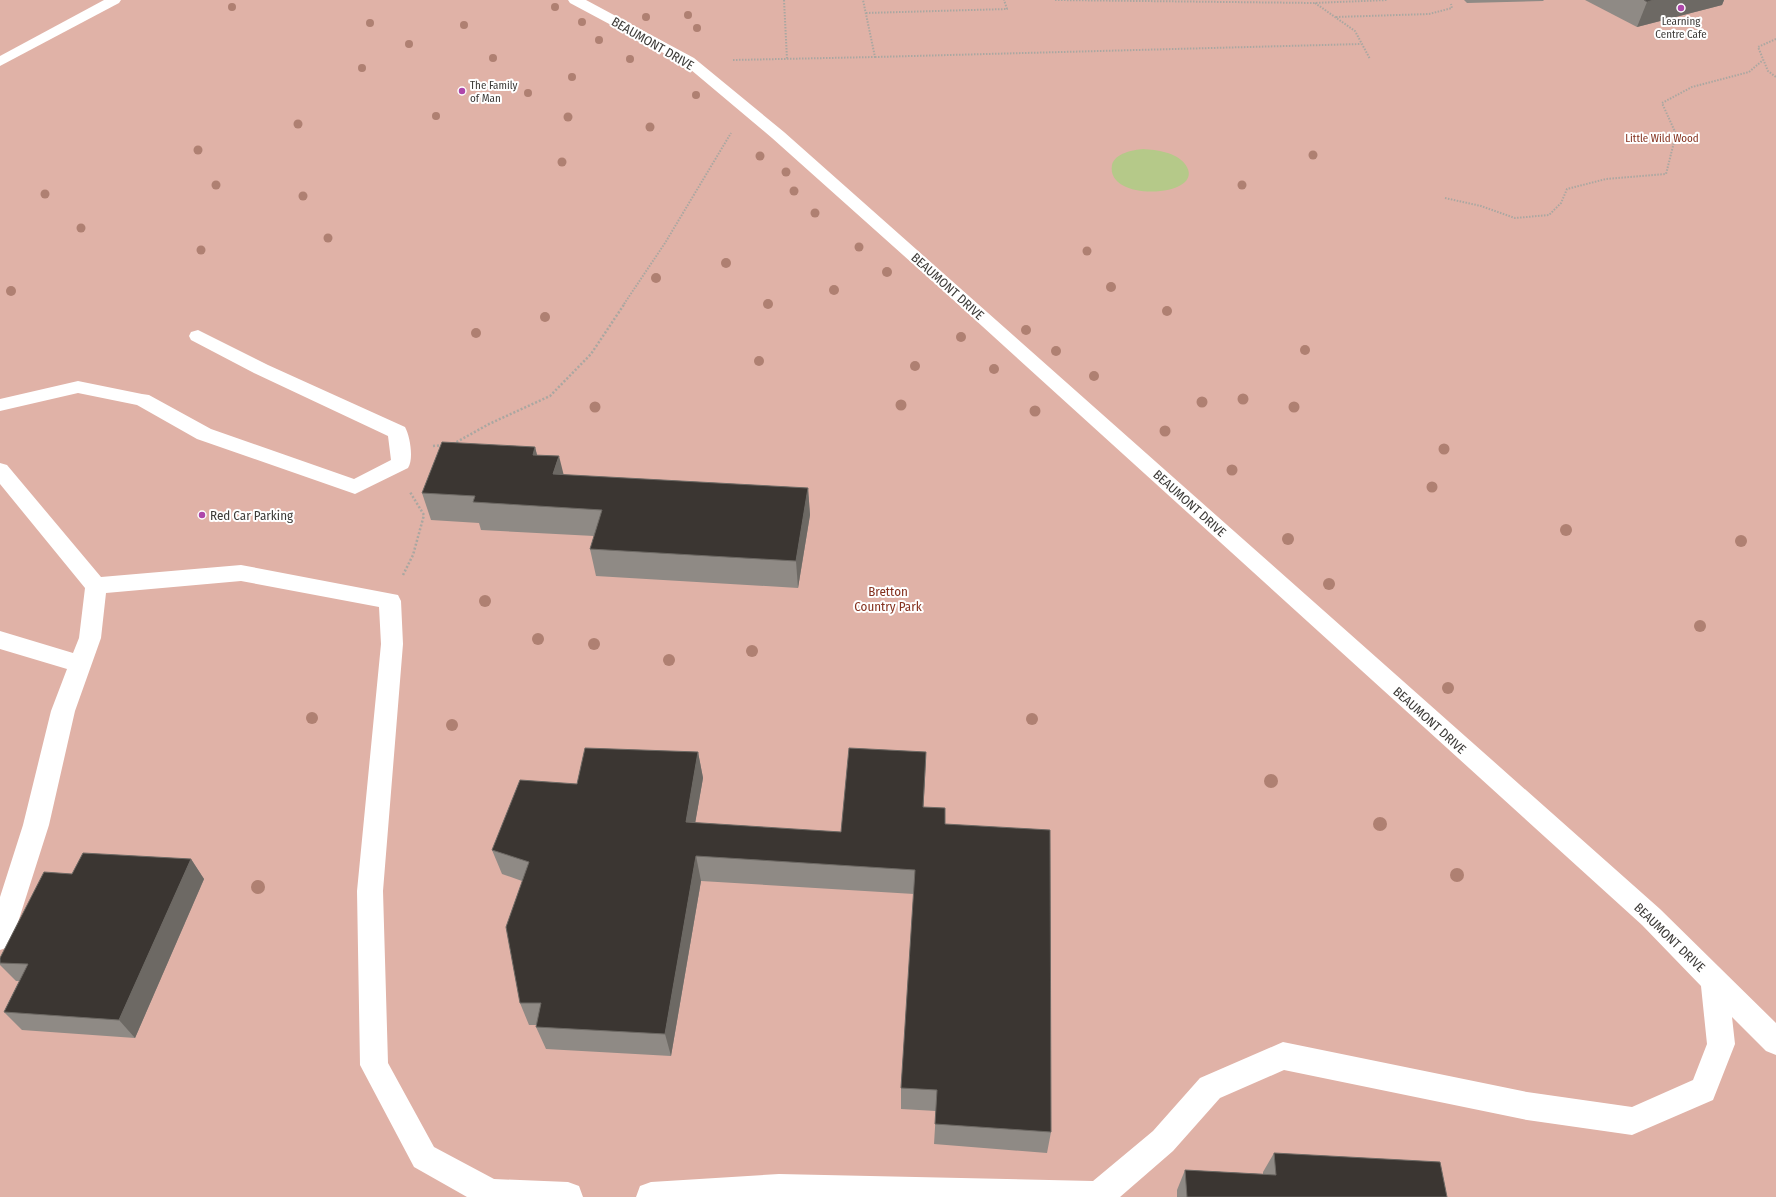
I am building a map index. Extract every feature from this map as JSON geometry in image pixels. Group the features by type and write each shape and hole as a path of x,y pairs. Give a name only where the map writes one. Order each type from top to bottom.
{"lane":[{"path":"0,62 114,0"},
{"name":"BEAUMONT DRIVE","path":"575,0 689,61 745,108 950,288 1651,917 1776,1042"},
{"path":"0,405 78,387 142,400 204,434 355,487 401,464 398,432 261,369 198,336"},
{"path":"0,470 96,586 90,638 63,711 36,825 0,938"},
{"path":"96,586 241,573 390,601 392,644 370,891 374,1066 424,1157 491,1194 568,1197"},
{"path":"0,640 80,664"},
{"path":"651,1197 779,1189 1098,1196 1163,1141 1210,1088 1283,1056 1527,1106 1632,1121 1703,1090 1722,1044 1714,979"}],"path":[{"path":"784,0 787,59"},
{"path":"863,0 875,57"},
{"path":"866,13 1007,9 1004,0"},
{"path":"1055,0 1314,3 1387,0"},
{"path":"1314,3 1355,31 1370,59"},
{"path":"1336,17 1429,14 1452,8 1451,4"},
{"path":"1776,39 1758,47 1768,71 1776,77"},
{"path":"689,61 1361,44"},
{"path":"1446,198 1481,206 1515,218 1549,215 1561,203 1567,188 1606,179 1666,174 1676,134 1662,103 1692,87 1749,72 1764,60"},
{"path":"452,444 489,424 550,396 590,354 665,243 745,108"},
{"path":"390,601 413,555 424,515 406,486"}],"green space":[{"name":"Bretton Country Park","path":"0,0 1776,0 1776,1197 0,1197"}],"shaded area":[{"path":"1143,149 1166,152 1181,160 1185,164 1189,175 1183,184 1171,189 1155,192 1139,191 1124,186 1114,178 1112,165 1120,155 1134,150"}],"building":[{"path":"442,442 535,447 533,455 559,456 553,474 808,488 796,561 590,549 602,510 473,502 475,496 422,493"},
{"path":"585,748 698,752 686,822 841,832 849,748 926,752 923,807 945,808 945,824 1050,830 1051,1132 935,1124 937,1090 901,1088 915,870 696,856 665,1034 536,1027 541,1003 520,1003 506,927 529,862 492,850 520,780 577,784"},
{"path":"83,853 191,859 119,1020 4,1012 28,964 0,963 0,958 44,872 72,874"},
{"path":"1274,1153 1440,1162 1447,1197 1187,1197 1185,1170 1276,1175"}],"place":[{"name":"Learning Centre Cafe","path":"1681,8"},
{"name":"The Family of Man","path":"462,91"},
{"name":"Red Car Parking","path":"202,515"}],"park label":[{"name":"Little Wild Wood","path":"1662,138"}]}
